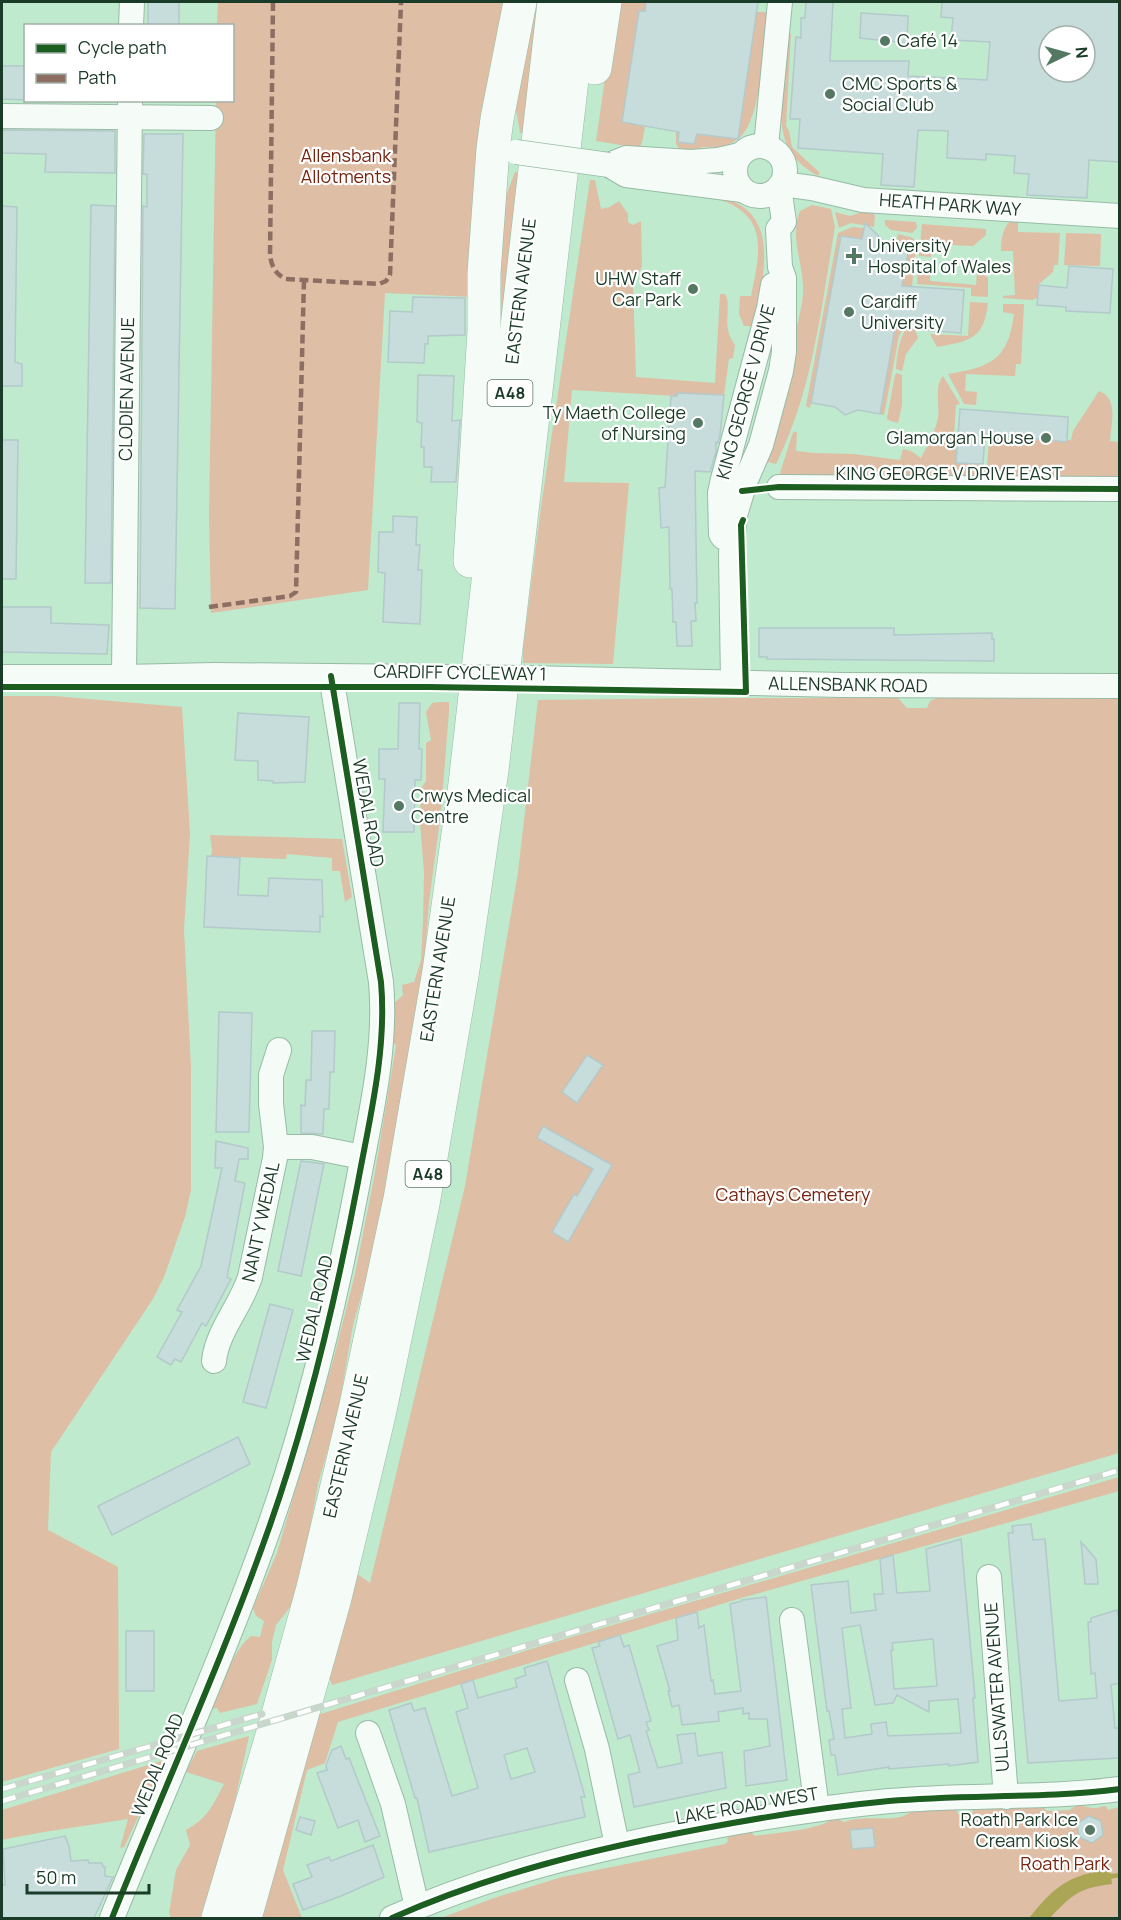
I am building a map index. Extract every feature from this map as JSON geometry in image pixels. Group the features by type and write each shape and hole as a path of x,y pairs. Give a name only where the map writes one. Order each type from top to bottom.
{"highway":[{"path":"465,784 461,721 484,331 484,273 505,151 497,119 520,2"},
{"name":"EASTERN AVENUE","path":"218,1918 313,1588 356,1405 402,1188 439,971 465,784 554,2"},
{"name":"EASTERN AVENUE","path":"245,1918 335,1598 379,1415 423,1204 462,976 492,770 581,2"},
{"path":"534,413 550,363 605,2"}],"street":[{"path":"131,24 132,2"},
{"path":"766,146 780,2"},
{"path":"2,116 130,109 211,118"},
{"name":"CLODIEN AVENUE","path":"124,677 130,109"},
{"path":"766,146 780,155 784,162 785,178 766,190 735,177 734,169 740,155 748,148 766,146"},
{"path":"505,151 609,165 626,158 691,162 718,160 740,155"},
{"name":"HEATH PARK WAY","path":"609,165 626,175 766,190 812,188 863,200 1119,216"},
{"name":"KING GEORGE V DRIVE","path":"733,682 731,553 721,534 720,493 770,308 774,276 780,267 778,229 770,224 766,190"},
{"name":"KING GEORGE V DRIVE EAST","path":"779,488 1119,489"},
{"name":"ALLENSBANK ROAD","path":"2,677 214,675 525,678 842,685 1119,686"},
{"name":"WEDAL ROAD","path":"112,1918 238,1610 270,1524 321,1354 350,1226 378,1064 382,995 331,676"},
{"name":"NANT Y WEDAL","path":"214,1361 215,1348 244,1295 250,1277 275,1158 271,1076 279,1050"},
{"name":"NANT Y WEDAL","path":"276,1147 312,1147 362,1157"},
{"name":"ULLSWATER AVENUE","path":"989,1577 1006,1797"},
{"path":"792,1620 816,1809"},
{"path":"577,1680 597,1749 617,1845"},
{"path":"368,1733 393,1804 417,1907"},
{"name":"LAKE ROAD WEST","path":"392,1918 502,1876 552,1861 617,1845 816,1809 890,1801 1064,1795 1119,1789"}],"green space":[{"name":"Allensbank Allotments","path":"218,2 507,2 473,297 385,293 368,590 211,613 209,514 216,102 234,102 234,24 217,24"},
{"path":"530,2 541,2 525,133 520,133 515,104"},
{"path":"616,2 646,2 645,11 639,11 622,122 645,127 639,148 596,141"},
{"path":"754,12 769,12 762,76 754,110 749,124 738,139 755,25"},
{"path":"786,34 791,34 786,126 792,147 820,173 818,176 795,158 785,139 781,93"},
{"path":"676,132 679,132 678,142 694,144 697,134 738,139 718,147 701,147 700,152 680,150 676,144"},
{"path":"515,172 522,174 485,490 500,204"},
{"path":"590,180 595,180 601,209 610,207 619,201 628,214 628,222 633,225 641,221 642,266 633,285 636,377 715,383 720,294 725,294 727,298 728,327 735,345 733,358 729,359 724,395 677,393 677,396 572,390 564,482 629,483 613,664 523,663 541,507"},
{"path":"712,197 734,202 750,212 759,226 764,262 758,303 751,326 744,326 739,314 740,296 751,296 757,263 757,234 744,212"},
{"path":"812,205 831,209 835,227 820,318 807,378 789,436 776,464 764,461 794,325 798,323 802,300 802,276 796,239 797,221 800,211"},
{"path":"835,212 850,216 862,212 873,213 874,227 851,223 839,228"},
{"path":"1018,217 1018,232 1060,233 1058,265 1054,265 1053,272 1039,284 1037,298 1032,300 1003,298 1003,296 1015,295 1013,251 1001,251 1002,240 1006,226"},
{"path":"885,220 916,222 917,228 912,233 891,230 885,225"},
{"path":"922,224 986,229 986,235 973,246 932,244 931,257 919,256"},
{"path":"852,227 873,229 875,235 864,240 841,236 810,408 806,406 838,233"},
{"path":"1066,233 1101,234 1100,266 1064,265"},
{"path":"898,234 913,238 916,244 909,319 899,336 884,415 880,414 909,248 895,245"},
{"path":"918,266 930,267 930,281 976,285 977,272 982,273 988,278 988,297 971,296 971,288 917,284"},
{"path":"970,302 988,303 979,331 967,340 937,347 930,334 968,336"},
{"path":"1003,304 1024,304 1021,364 1016,364 1015,376 966,374 965,391 977,392 976,405 964,404 948,374 986,364 1002,352 1011,330 1014,314 1003,312"},
{"path":"914,327 918,338 906,354 902,371 896,369 899,348 906,328"},
{"path":"897,373 902,375 902,405 898,423 887,418"},
{"path":"943,376 960,404 956,405 954,436 956,437 956,463 987,465 989,441 997,442 998,439 1071,440 1073,431 1099,391 1105,394 1112,405 1110,441 1119,442 1119,484 783,479 780,473 793,432 797,432 796,451 854,454 900,460 903,449 921,458 937,423 938,390"},
{"path":"2,696 54,696 182,707 190,833 184,930 191,1067 191,1190 185,1217 164,1277 153,1299 51,1452 48,1530 118,1567 119,1749 2,1782"},
{"name":"Cathays Cemetery","path":"898,698 907,708 927,708 930,701 937,698 1119,699 1119,1453 332,1685 326,1668 356,1573 370,1583 465,1186 518,872 538,700"},
{"path":"449,702 449,711 441,812 429,902 424,966 404,1099 374,1251 353,1325 337,1417 318,1484 308,1538 291,1606 276,1625 272,1642 272,1660 257,1704 220,1713 217,1708 212,1709 233,1659 251,1636 260,1637 264,1621 256,1616 253,1608 277,1553 333,1361 355,1274 396,1046 393,1041 390,1007 403,995 402,985 414,982 421,960 424,873 420,822 421,788 426,781 426,743 431,740 426,712 432,703"},
{"path":"210,835 342,839 352,897 345,902 340,871 332,871 332,858 287,854 286,859 211,856"},
{"path":"1119,1477 1119,1491 738,1599 338,1722 325,1763 307,1770 283,1870 302,1918 260,1918 317,1715 541,1646"},
{"path":"249,1736 223,1856 204,1918 171,1918 169,1913 176,1870 190,1845 186,1830 205,1816 224,1784 186,1772 197,1751"},
{"path":"161,1761 163,1765 124,1847 120,1848 128,1819 2,1840 2,1810"},
{"name":"Roath Park","path":"1040,1803 1047,1811 1070,1810 1079,1805 1095,1808 1106,1806 1108,1810 1119,1807 1119,1918 441,1918 494,1898 562,1877 725,1844 728,1841 727,1838 746,1832 755,1836 797,1830 818,1826 835,1818 844,1822 858,1819 893,1818 926,1807 955,1806 958,1814 971,1814 975,1807"}],"shaded area":[{"path":"1110,1870 1112,1884 1083,1890 1050,1918 1029,1918 1046,1898 1064,1884 1084,1875"}],"building":[{"path":"148,2 179,2 179,24 148,24"},
{"path":"646,2 758,2 738,139 697,134 694,144 678,142 679,132 622,122 639,11 645,11"},
{"path":"806,2 833,2 830,61 909,61 908,76 987,80 990,42 951,40 953,18 941,17 942,2 1119,2 1119,162 1089,160 1087,198 1027,195 1029,174 1014,173 1015,156 986,154 986,160 947,158 948,131 918,130 914,187 881,185 883,154 798,148 800,119 790,119 796,37 801,38 801,18 805,18"},
{"path":"861,13 908,16 907,43 860,38"},
{"path":"2,66 24,66 24,100 2,99"},
{"path":"2,130 115,131 115,173 45,172 46,154 2,153"},
{"path":"144,134 183,134 175,609 140,608 143,206 147,207 147,174 143,174"},
{"path":"91,205 115,206 111,583 85,583"},
{"path":"2,206 17,207 15,362 22,364 22,386 2,386"},
{"path":"865,223 886,243 909,248 902,286 964,290 961,333 895,328 880,414 858,410 845,415 835,407 811,403 841,236 862,239"},
{"path":"1069,266 1113,269 1110,313 1066,311 1066,307 1037,305 1039,285 1067,288"},
{"path":"413,297 465,298 465,335 428,336 424,363 388,362 390,311 412,312"},
{"path":"418,375 454,376 452,421 460,420 456,482 431,482 432,467 424,467 424,447 421,447 422,423 417,422"},
{"path":"677,393 724,395 720,435 718,443 716,442 716,452 710,472 695,471 697,603 695,603 696,621 691,621 692,646 677,646 676,622 673,622 672,589 670,589 669,527 661,528 659,488 665,487 671,396 677,396"},
{"name":"Glamorgan House","path":"960,409 1068,417 1067,442 985,434 983,464 956,463"},
{"path":"2,440 18,440 16,579 2,579"},
{"path":"393,516 417,517 416,545 420,545 418,570 422,570 420,624 383,622 385,573 378,572 379,532 393,532"},
{"path":"2,607 51,607 51,623 109,625 107,654 2,652"},
{"path":"759,628 894,628 894,635 992,633 994,661 767,659 767,657 759,657"},
{"name":"Crwys Medical Centre","path":"399,703 420,703 421,780 415,780 414,832 383,832 385,779 379,779 379,749 398,749"},
{"path":"238,713 309,717 305,782 273,783 273,781 258,780 258,761 235,760"},
{"path":"207,856 240,858 238,895 268,896 269,878 322,880 323,917 320,916 320,932 204,927"},
{"path":"219,1012 252,1013 249,1132 216,1132"},
{"path":"312,1031 335,1031 334,1072 330,1072 329,1109 324,1109 323,1134 301,1133 301,1105 305,1106 306,1080 311,1080"},
{"path":"587,1055 603,1065 577,1103 562,1092"},
{"path":"543,1126 612,1165 568,1242 552,1232 574,1194 577,1196 593,1169 537,1138"},
{"path":"216,1141 248,1148 248,1159 239,1159 235,1181 245,1183 227,1277 231,1279 206,1326 202,1323 181,1362 175,1359 171,1365 157,1357 182,1312 177,1310 201,1266 222,1168 215,1168"},
{"path":"301,1161 324,1164 301,1276 278,1271"},
{"path":"270,1304 293,1310 266,1408 243,1402"},
{"path":"238,1437 250,1464 112,1535 98,1506"},
{"path":"1031,1524 1033,1540 1045,1539 1059,1701 1097,1698 1095,1673 1091,1674 1088,1622 1091,1622 1091,1618 1117,1610 1119,1683 1111,1685 1115,1728 1119,1728 1119,1758 1028,1763 1008,1533 1013,1533 1012,1526"},
{"path":"961,1539 975,1698 973,1698 978,1762 949,1766 949,1764 889,1769 889,1767 838,1775 835,1755 831,1755 829,1740 834,1739 829,1711 827,1711 811,1585 848,1581 851,1613 876,1610 874,1594 883,1594 880,1559 893,1555 897,1593 930,1591 926,1549","holes":["860,1625 875,1705 893,1703 897,1695 929,1712 929,1701 958,1699 961,1733 888,1736 886,1722 871,1724 872,1734 845,1738 842,1709 851,1708 842,1628","933,1639 937,1686 894,1689 892,1643"]},
{"path":"1081,1542 1096,1559 1098,1584 1085,1584"},
{"path":"766,1597 787,1780 746,1786 744,1751 770,1746 767,1719 749,1719 749,1713 743,1714 743,1708 718,1712 719,1721 682,1725 679,1705 672,1707 668,1691 670,1691 657,1646 678,1640 676,1618 697,1612 699,1628 704,1625 711,1681 713,1680 715,1694 741,1691 730,1604"},
{"path":"126,1631 154,1631 154,1691 126,1691"},
{"path":"620,1635 624,1647 629,1645 651,1721 646,1722 649,1730 646,1731 658,1768 682,1763 677,1735 695,1733 698,1756 722,1752 726,1788 634,1807 628,1775 640,1772 630,1735 618,1739 592,1648 600,1646 598,1642"},
{"path":"547,1661 585,1797 581,1797 585,1817 429,1852 417,1798 415,1798 389,1710 411,1703 414,1711 425,1708 452,1796 478,1788 456,1712 468,1708 461,1684 473,1680 478,1698 517,1687 515,1679 526,1675 524,1668","holes":["527,1748 535,1772 511,1779 504,1755"]},
{"path":"341,1746 346,1759 349,1758 380,1836 365,1842 358,1820 338,1828 317,1773 327,1770 326,1765 332,1750"},
{"path":"1089,1816 1101,1821 1103,1835 1092,1843 1079,1837 1077,1824"},
{"path":"300,1817 315,1821 311,1835 296,1830"},
{"path":"873,1828 875,1847 852,1849 850,1830"},
{"path":"65,1836 71,1861 88,1860 89,1863 102,1863 105,1867 105,1876 113,1877 94,1918 2,1918 2,1885 5,1885 3,1849"},
{"path":"373,1845 384,1877 303,1910 293,1884 312,1877 307,1865 329,1857 331,1861"}],"waterway":[{"path":"1107,1877 1120,1875"}],"railway":[{"path":"2,1801 1120,1470"},
{"path":"2,1789 262,1714"}],"marked path":[{"path":"273,2 270,256 272,263 276,272 285,279 379,284 386,281 390,275 401,2"},
{"path":"209,607 290,596 296,592 304,280"}],"cycle path":[{"path":"742,491 779,487 1120,489"},
{"name":"CARDIFF CYCLEWAY 1","path":"2,687 429,687 746,692 741,525 743,520"},
{"path":"112,1918 233,1625 284,1483 331,1312 372,1108 382,1032 381,982 331,676"},
{"path":"392,1918 467,1888 582,1854 747,1820 889,1801 1062,1794 1120,1789"}],"place":[{"name":"Café 14","path":"885,41"},
{"name":"CMC Sports & Social Club","path":"830,94"},
{"name":"University Hospital of Wales","path":"854,256"},
{"name":"UHW Staff Car Park","path":"693,289"},
{"name":"Cardiff University","path":"849,312"},
{"name":"Ty Maeth College of Nursing","path":"698,423"},
{"name":"Glamorgan House","path":"1046,438"},
{"name":"Crwys Medical Centre","path":"399,806"},
{"name":"Roath Park Ice Cream Kiosk","path":"1090,1830"}]}
